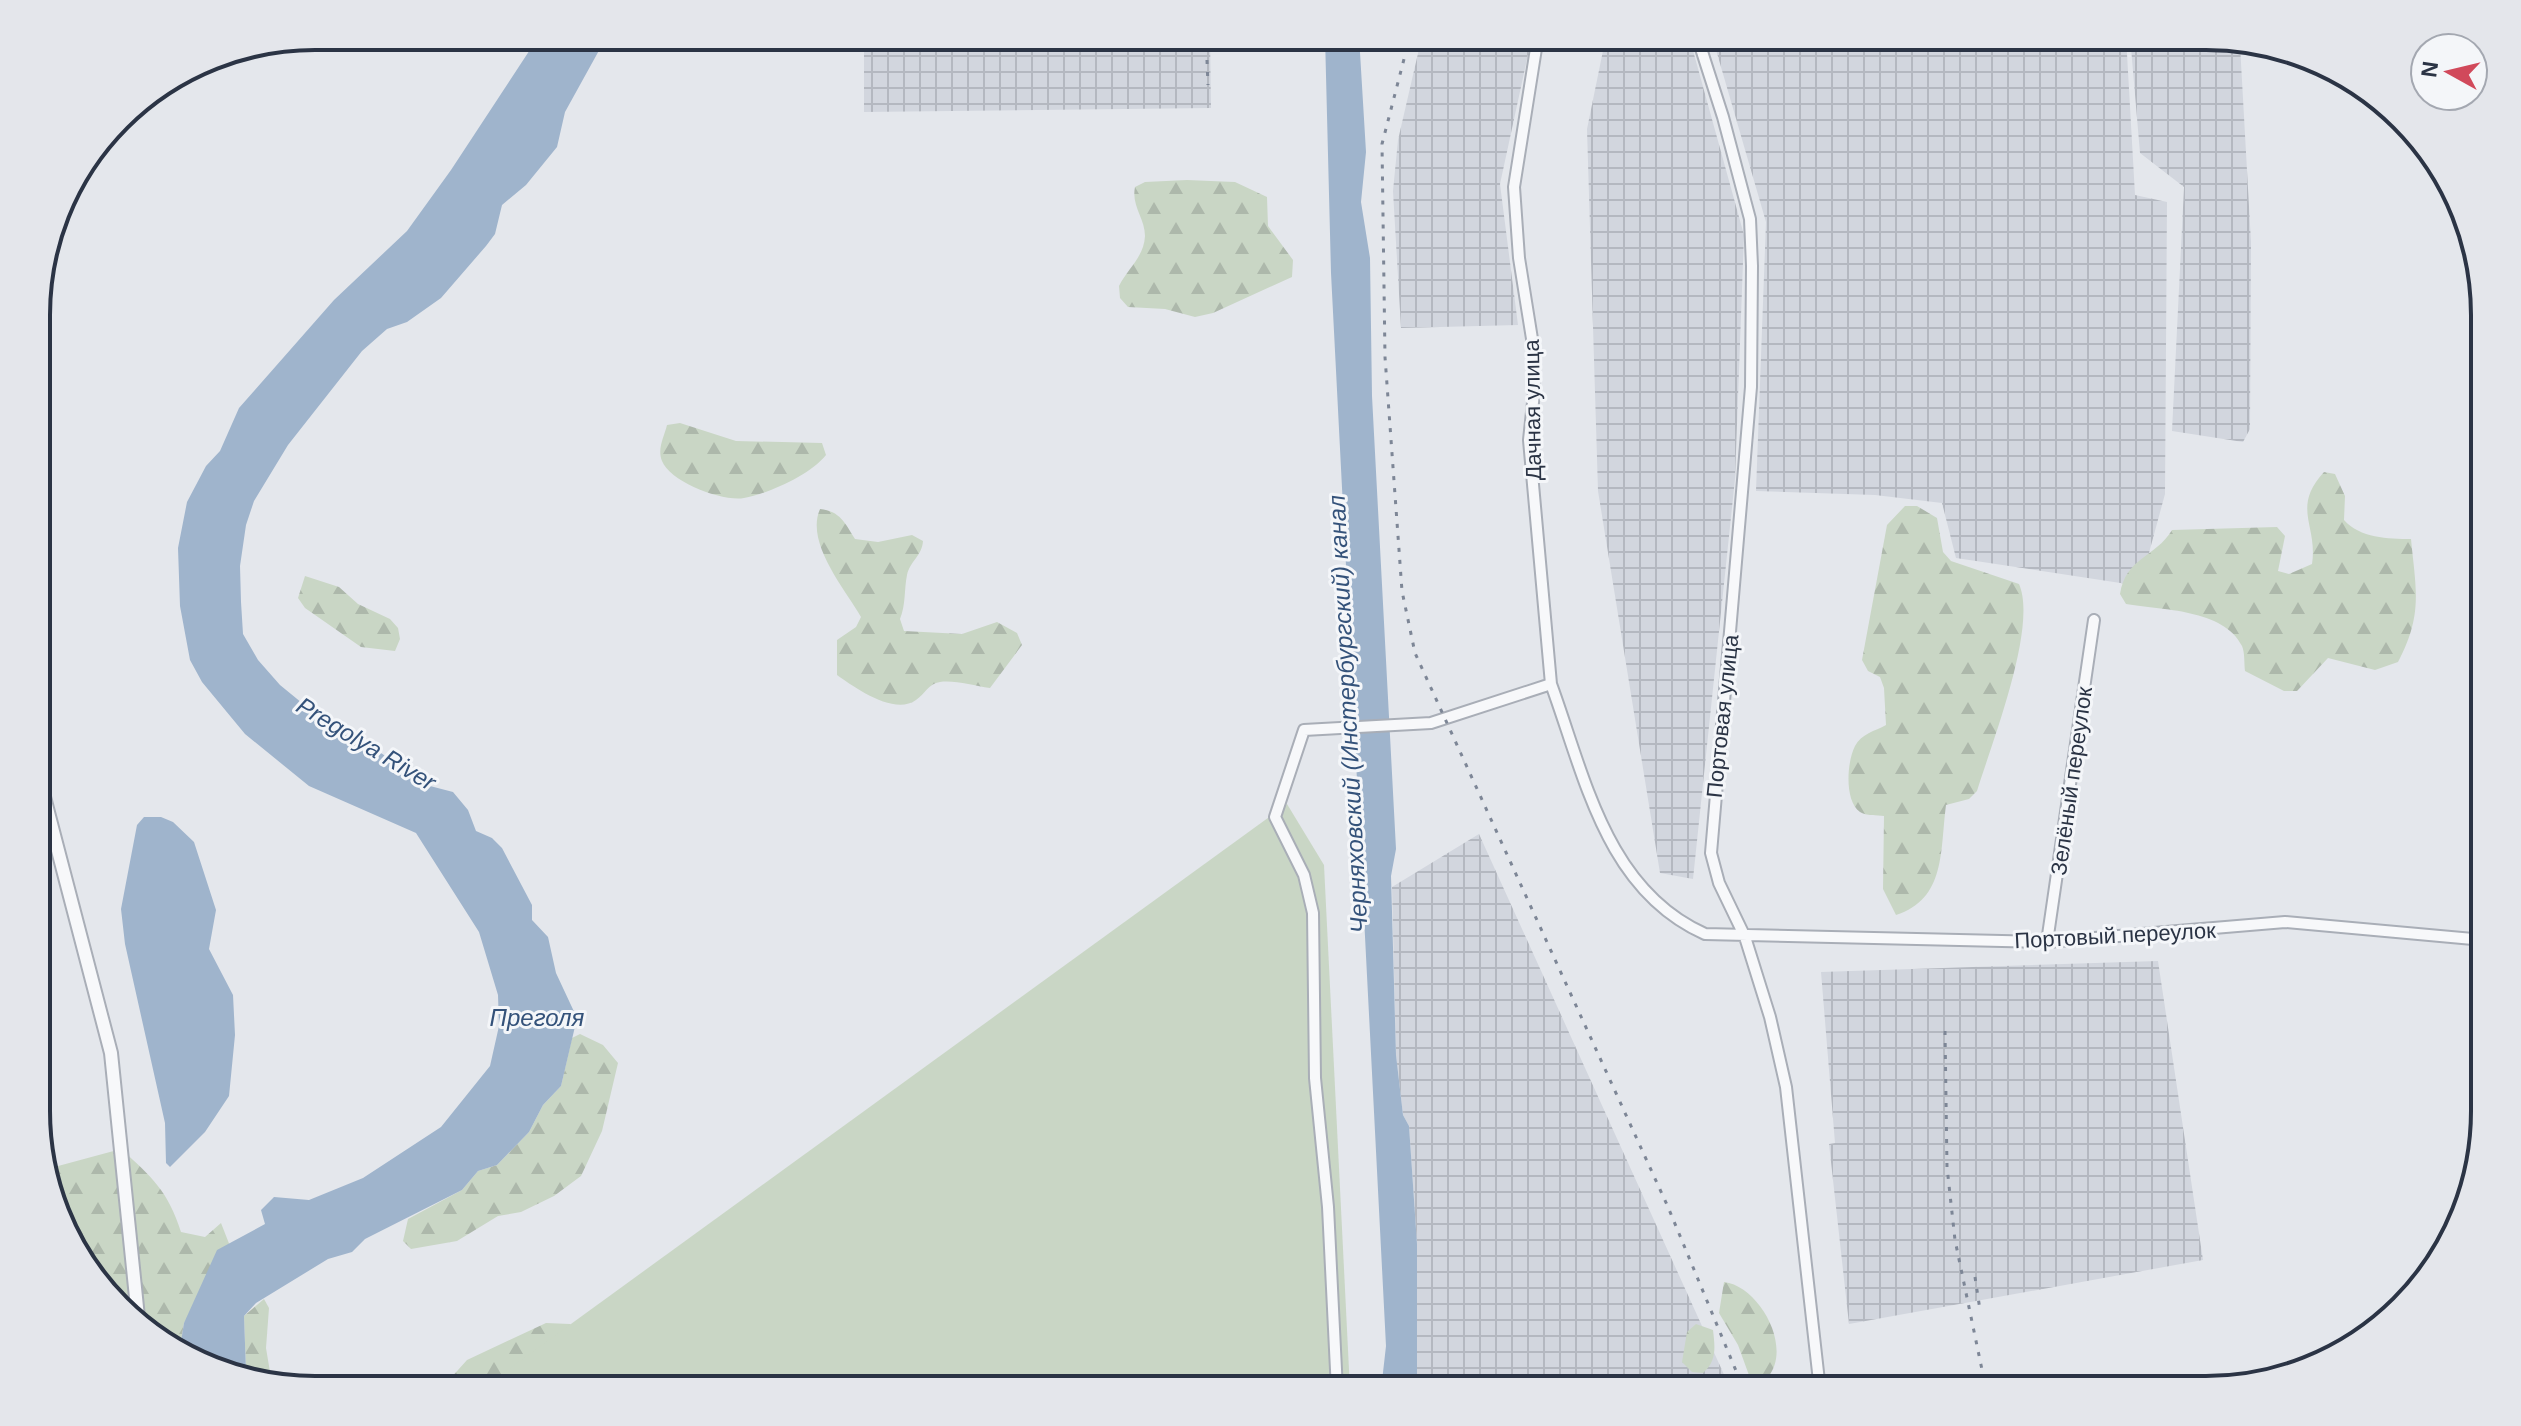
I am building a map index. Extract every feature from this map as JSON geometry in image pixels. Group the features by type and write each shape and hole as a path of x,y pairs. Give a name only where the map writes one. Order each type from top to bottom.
{"street":[{"name":"Дачная улица","path":"1536,50 1514,187 1519,258 1533,345 1534,393 1529,440 1551,684 1598,817 1627,873 1662,911 1682,924 1705,934 1745,937"},
{"name":"Портовая улица","path":"1701,50 1750,219 1751,387 1711,840 1719,883 1745,937 1770,1017 1786,1087 1818,1375"},
{"name":"Зелёный переулок","path":"2047,942 2094,620"},
{"path":"1336,1375 1328,1207 1315,1078 1313,913 1304,875 1275,817 1304,730 1407,727 1446,720 1551,684"},
{"path":"50,820 111,1053 137,1306"},
{"name":"Портовый переулок","path":"1745,937 2047,942 2285,922 2470,939"}],"shaded area":[{"path":"864,50 1210,50 1211,108 864,112"},
{"path":"1419,50 1529,50 1500,184 1518,325 1401,328 1393,191 1398,140"},
{"path":"1603,50 1693,50 1744,235 1735,479 1693,879 1660,873 1598,491 1587,129"},
{"path":"1716,50 2127,50 2135,195 2167,202 2165,494 2140,586 1956,558 1942,503 1875,495 1756,491 1766,222"},
{"path":"2131,50 2240,52 2251,242 2250,429 2243,442 2172,431 2184,187 2140,153"},
{"path":"1479,834 1724,1375 1417,1375 1417,1244 1409,1126 1403,1115 1396,1055 1392,887"},
{"path":"2158,961 2203,1260 1849,1324 1829,1144 1835,1143 1821,972"}],"green space":[{"path":"1145,182 1235,182 1267,197 1268,226 1293,260 1292,277 1213,313 1195,317 1165,309 1128,307 1120,298 1119,286 1139,256 1145,236 1135,200 1135,187"},
{"path":"680,423 736,441 822,443 826,455 800,476 766,492 744,498 723,497 686,483 667,469 662,461 661,448 667,425"},
{"path":"2324,472 2335,474 2345,496 2344,520 2351,526 2375,536 2411,539 2416,602 2411,630 2398,662 2375,670 2328,658 2297,691 2284,691 2245,671 2242,646 2221,625 2190,613 2126,604 2120,594 2128,572 2158,547 2172,530 2277,527 2285,536 2278,571 2289,574 2312,564 2307,507 2314,485"},
{"path":"1905,506 1917,506 1937,518 1943,552 1951,561 2019,584 2023,603 2018,656 1977,791 1969,799 1946,805 1941,856 1932,885 1924,898 1912,908 1896,915 1883,889 1884,816 1868,815 1855,807 1848,780 1852,753 1858,742 1886,725 1884,688 1880,677 1868,671 1862,660 1887,525"},
{"path":"820,509 837,515 855,539 878,542 912,535 923,541 907,575 900,619 904,631 962,634 997,622 1017,633 1022,645 990,688 940,682 916,700 897,705 875,698 837,675 837,640 856,627 861,617 822,551 817,522"},
{"path":"305,576 339,587 358,604 390,619 398,628 400,639 395,651 361,647 305,608 298,598"},
{"path":"1287,804 1324,865 1349,1375 499,1376"},
{"path":"580,1034 603,1045 618,1063 602,1131 581,1176 554,1196 521,1212 498,1216 457,1241 411,1249 403,1241 408,1219 462,1190 478,1171 497,1165 529,1132 543,1105 561,1086 572,1038"},
{"path":"121,1149 158,1186 181,1232 205,1237 221,1223 230,1246 184,1323 181,1339 154,1321 128,1298 95,1258 70,1212 56,1166"},
{"path":"1724,1282 1749,1294 1760,1306 1774,1335 1777,1350 1769,1375 1749,1375 1738,1345 1719,1313"},
{"path":"264,1299 269,1308 266,1348 270,1372 246,1367 244,1316"},
{"path":"546,1323 570,1324 590,1337 554,1376 453,1376 467,1360"},
{"path":"1696,1324 1713,1330 1713,1359 1703,1373 1692,1372 1682,1362 1687,1332"}],"water":[{"name":"Преголя","path":"530,50 599,50 565,112 557,147 526,185 502,205 495,234 486,246 441,298 407,322 387,329 362,351 288,445 254,501 246,525 240,566 243,634 258,660 280,685 335,730 372,747 430,786 453,792 468,810 476,831 492,838 502,848 532,905 532,920 548,937 556,973 577,1018 561,1086 543,1105 529,1132 497,1165 478,1171 462,1190 365,1239 352,1252 328,1259 256,1303 244,1316 246,1367 214,1356 181,1339 184,1323 217,1250 265,1224 261,1210 274,1197 309,1200 363,1178 441,1127 490,1066 499,1026 498,995 479,932 416,833 309,786 245,734 202,682 190,660 180,606 178,548 187,502 206,466 220,451 239,408 334,300 407,231"},
{"path":"1325,50 1360,50 1366,152 1361,202 1370,258 1372,396 1396,849 1391,876 1396,1055 1403,1115 1409,1126 1417,1244 1417,1375 1383,1375 1386,1346 1331,273"},
{"path":"144,817 161,817 173,822 194,842 216,910 209,949 233,995 235,1035 229,1096 205,1132 170,1167 166,1163 165,1123 125,944 121,909 137,825"}],"railway":[{"path":"1207,50 1208,85"},
{"path":"1406,50 1382,144 1385,357 1402,591 1415,653 1668,1207 1738,1375"},
{"path":"1945,1031 1947,1167 1955,1240 1983,1375"},
{"path":"1975,1277 1980,1310"}],"water label":[{"name":"Черняховский (Инстербургский) канал","path":"1348,714"},
{"name":"Pregolya River","path":"366,744"}]}
